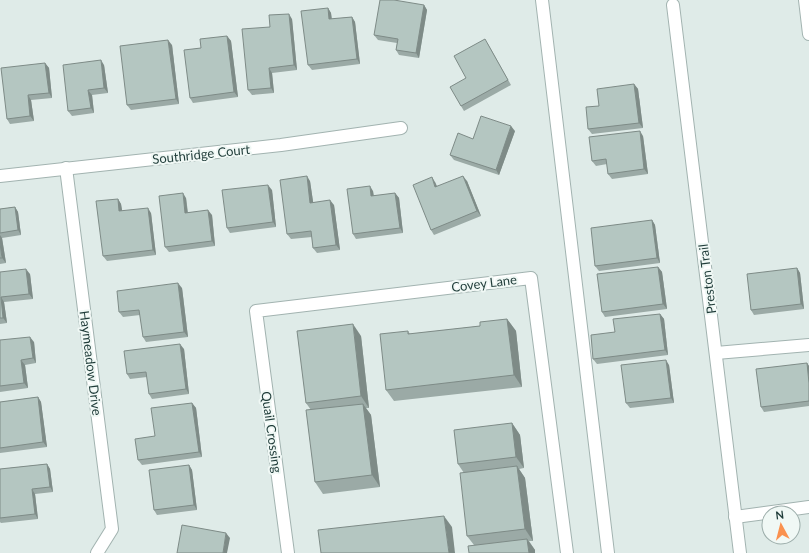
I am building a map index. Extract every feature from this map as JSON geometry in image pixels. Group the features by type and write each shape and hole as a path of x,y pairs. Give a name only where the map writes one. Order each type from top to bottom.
{"street":[{"path":"542,0 608,553"},
{"path":"805,0 809,34"},
{"name":"Preston Trail","path":"672,2 740,553"},
{"name":"Southridge Court","path":"0,176 281,145 401,128"},
{"name":"Haymeadow Drive","path":"66,168 112,529 97,553"},
{"name":"Covey Lane","path":"256,311 531,278 566,553"},
{"name":"Quail Crossing","path":"256,311 288,553"},
{"path":"716,354 809,344"},
{"path":"735,517 809,507"}],"building":[{"path":"380,0 394,0 424,5 416,53 396,50 398,39 374,35"},
{"path":"328,8 329,19 352,17 357,59 308,65 301,11"},
{"path":"289,14 294,65 269,68 271,88 248,90 242,29 270,27 269,15"},
{"path":"227,36 234,92 190,98 184,50 201,48 200,39"},
{"path":"485,39 508,80 461,106 450,87 466,78 454,56"},
{"path":"168,40 176,99 127,105 120,46"},
{"path":"101,60 104,88 88,90 91,108 68,111 63,65"},
{"path":"45,63 49,93 28,95 30,116 7,119 1,68"},
{"path":"634,84 639,123 588,129 586,107 599,106 597,89"},
{"path":"481,116 511,126 496,170 450,155 458,133 473,139"},
{"path":"640,131 644,169 608,174 606,159 592,161 589,137"},
{"path":"307,176 310,203 330,200 336,245 313,248 311,231 287,234 280,180"},
{"path":"463,176 477,211 431,230 413,185 432,177 435,187"},
{"path":"268,185 273,222 227,228 222,190"},
{"path":"370,186 371,196 395,193 400,228 353,234 347,189"},
{"path":"183,193 185,213 208,210 212,241 165,247 159,196"},
{"path":"118,199 119,211 148,208 153,250 103,256 96,201"},
{"path":"15,207 18,230 0,233 0,209"},
{"path":"652,220 657,258 595,266 591,228"},
{"path":"0,243 2,258 0,258"},
{"path":"658,267 663,304 602,312 597,274"},
{"path":"797,268 801,304 751,310 747,274"},
{"path":"26,269 29,294 1,297 3,318 0,318 0,272"},
{"path":"178,283 184,332 143,337 139,310 119,312 117,291"},
{"path":"660,314 665,350 593,359 591,335 615,332 613,319"},
{"path":"507,319 514,375 386,390 380,334 408,331 408,334 480,326 480,322"},
{"path":"353,324 361,396 306,403 297,331"},
{"path":"30,337 33,358 21,360 24,383 0,386 0,340"},
{"path":"180,344 186,389 149,394 146,372 127,374 124,351"},
{"path":"666,360 671,398 626,403 621,365"},
{"path":"807,363 809,401 761,407 756,369"},
{"path":"38,397 43,442 0,448 0,402"},
{"path":"192,403 199,452 138,460 135,439 155,436 151,408"},
{"path":"363,404 372,475 315,482 306,410"},
{"path":"512,423 516,457 458,464 454,430"},
{"path":"47,464 50,487 32,489 35,514 0,518 0,469"},
{"path":"189,465 194,505 154,510 149,470"},
{"path":"517,466 525,529 467,536 460,473"},
{"path":"444,516 449,553 321,553 318,530"},
{"path":"182,525 226,533 223,553 177,553"},
{"path":"527,539 529,553 469,553 468,546"}]}
